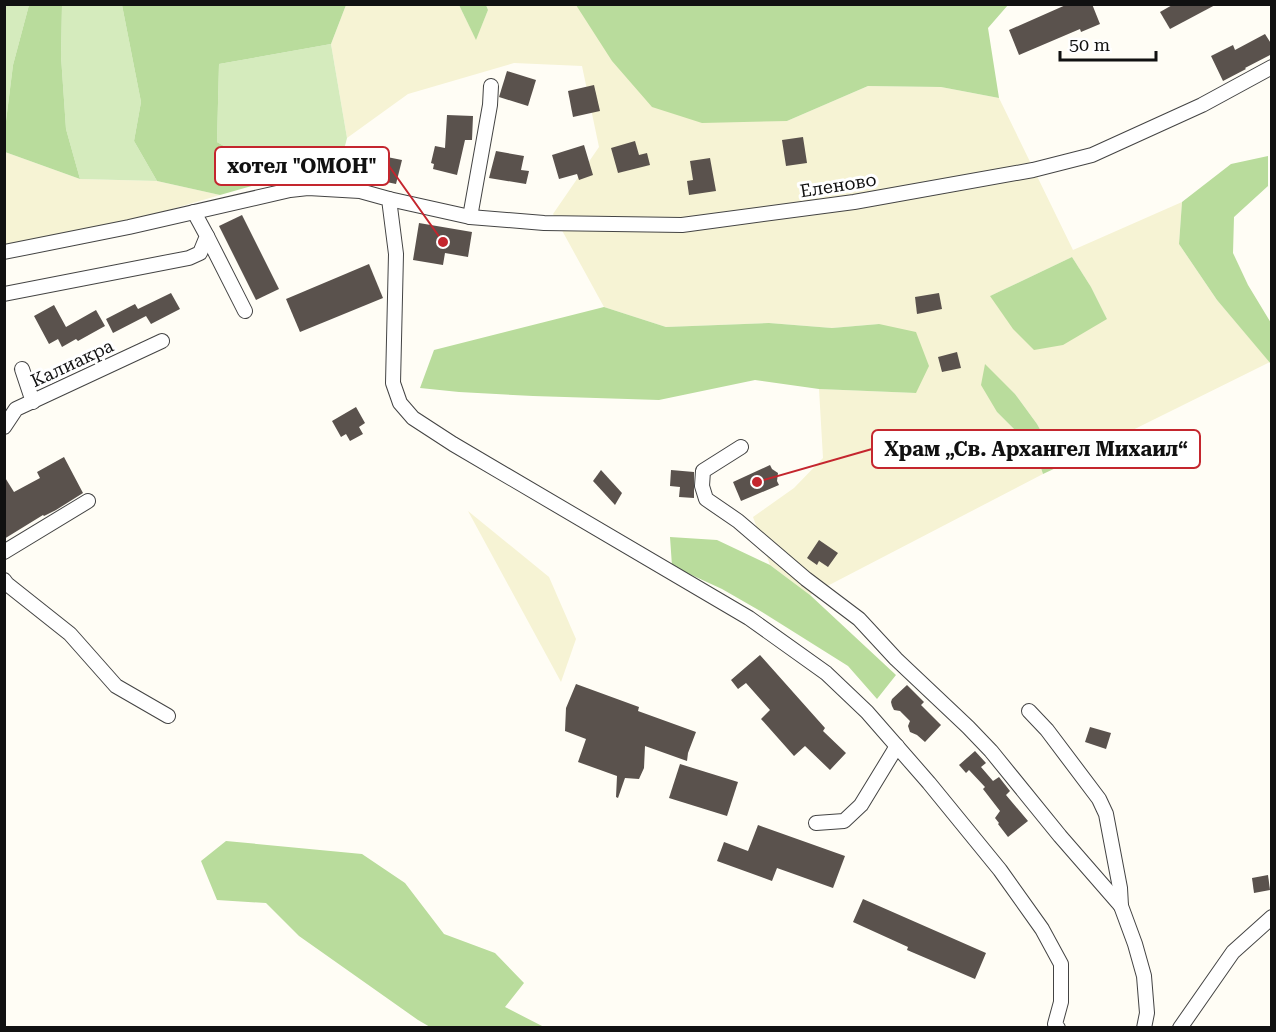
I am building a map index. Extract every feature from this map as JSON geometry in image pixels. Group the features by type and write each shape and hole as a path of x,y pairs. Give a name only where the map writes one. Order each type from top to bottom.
{"street":[{"name":"Еленово","path":"4,252 308,188 360,191 470,217 544,223 682,225 854,202 1033,170 1092,155 1202,105 1272,67"},
{"path":"470,217 490,105 491,86"},
{"path":"389,199 396,254 393,383 400,403 413,418 453,444 749,618 826,673 867,712 929,783 1000,870 1042,929 1061,964 1061,1002 1055,1024 1058,1028"},
{"path":"194,212 245,311"},
{"path":"4,294 189,258 200,253 207,236"},
{"name":"Калиакра","path":"4,427 16,410 162,341"},
{"path":"22,369 33,402"},
{"path":"741,447 703,471 702,486 706,499 738,521 806,579 859,619 896,659 991,751 1121,906"},
{"path":"4,552 88,501"},
{"path":"4,580 70,634 116,686 168,716"},
{"path":"1029,711 1047,730 1099,799 1106,814 1120,888 1121,906 1144,976 1147,1013 1144,1028"},
{"path":"816,823 844,821 861,805 897,746"},
{"path":"1180,1028 1233,952 1272,917"}],"shaded area":[{"path":"346,5 459,5 476,39 488,10 486,5 576,5 583,13 787,121 868,86 941,87 999,98 1073,250 1182,202 1179,244 1217,300 1270,362 1060,466 1037,424 1015,394 985,365 997,412 1035,450 1043,474 810,595 770,565 753,517 794,488 823,458 819,389 916,393 879,324 832,328 769,323 666,327 604,307 553,214 599,147 582,66 514,63 408,94 347,138 331,44","holes":["1072,257 1107,319 990,296"]},
{"path":"5,152 80,179 157,181 220,195 5,258"},
{"path":"468,511 549,577 576,639 561,682"}],"green space":[{"path":"5,5 29,5 13,65 5,129"},
{"path":"29,5 62,5 61,56 66,129 80,179 5,152 5,129 13,65"},
{"path":"62,5 122,5 141,102 134,141 157,181 80,179 66,129 61,56"},
{"path":"122,5 346,5 331,44 219,64 217,142 280,178 220,195 157,181 134,141 141,102"},
{"path":"459,5 486,5 488,10 476,40"},
{"path":"576,5 1008,5 988,28 999,98 941,87 868,86 787,121 702,123 652,107 612,61"},
{"path":"331,44 347,138 336,181 280,178 217,142 219,64"},
{"path":"1268,156 1268,186 1234,217 1233,253 1248,285 1271,323 1271,364 1217,300 1179,244 1182,202 1231,164"},
{"path":"1072,257 1107,319 1063,345 1034,350 1013,329 990,296"},
{"path":"604,307 666,327 769,323 832,328 879,324 916,332 929,366 916,393 819,389 755,380 659,400 533,396 420,388 434,350"},
{"path":"985,364 1015,394 1037,424 1060,466 1043,474 1035,450 997,412 981,385"},
{"path":"670,537 717,540 770,565 810,595 896,675 877,699 848,666 722,589 672,566"},
{"path":"226,841 362,854 405,883 444,934 495,953 524,983 505,1007 544,1027 430,1027 418,1020 299,936 266,903 217,900 201,861"}],"building":[{"path":"1068,4 1092,4 1100,24 1081,32 1080,29 1019,55 1009,30"},
{"path":"1174,4 1217,4 1170,29 1160,12"},
{"path":"1265,34 1272,45 1272,54 1223,81 1211,56 1233,45 1235,50"},
{"path":"507,71 536,80 528,106 499,97"},
{"path":"594,85 600,111 573,117 568,91"},
{"path":"447,115 473,116 472,140 465,140 457,175 433,169 434,164 431,163 435,146 445,148"},
{"path":"803,137 807,163 786,166 782,140"},
{"path":"635,141 639,155 647,153 650,165 618,173 611,148"},
{"path":"584,145 593,175 579,180 577,174 559,179 552,155"},
{"path":"496,151 524,156 521,170 529,171 526,184 489,178"},
{"path":"382,156 402,160 396,184 377,180"},
{"path":"710,158 716,191 689,195 687,181 693,180 690,161"},
{"path":"242,215 279,289 256,300 219,226"},
{"path":"419,223 472,232 468,257 445,253 443,265 413,260"},
{"path":"369,264 383,298 300,332 286,299"},
{"path":"171,293 180,309 151,324 146,316 113,333 106,319 135,304 138,309"},
{"path":"939,293 942,309 917,314 915,297"},
{"path":"54,305 66,327 96,310 105,326 62,347 58,339 49,344 34,316"},
{"path":"957,352 961,368 942,372 938,357"},
{"path":"356,407 365,423 359,427 363,434 350,441 346,434 341,437 332,421"},
{"path":"64,457 83,493 4,539 4,476 14,492 40,478 37,472"},
{"path":"770,465 778,473 779,485 741,501 733,482"},
{"path":"601,470 622,493 615,505 593,481"},
{"path":"671,470 694,472 694,498 679,497 680,487 670,486"},
{"path":"819,540 838,553 828,567 819,561 817,565 807,558"},
{"path":"760,655 825,728 823,731 846,753 830,770 805,746 794,756 761,719 770,710 746,683 738,689 731,680"},
{"path":"576,684 639,707 638,711 696,732 687,761 645,746 644,768 639,779 625,778 618,798 616,797 617,776 578,762 586,739 565,731 566,708"},
{"path":"907,685 924,702 921,705 941,725 925,742 910,732 908,726 910,721 892,706 892,699"},
{"path":"1090,727 1111,733 1106,749 1085,742"},
{"path":"975,751 986,763 981,767 993,781 999,777 1010,791 1006,795 1028,821 1008,837 995,818 1000,811 983,789 985,787 969,770 966,773 959,765"},
{"path":"680,764 738,782 727,816 669,798"},
{"path":"758,825 845,856 833,888 777,868 772,881 717,861 724,842 748,851"},
{"path":"1268,875 1270,890 1254,893 1252,878"},
{"path":"863,899 986,953 975,979 907,950 908,947 853,922"}],"place":[{"name":"хотел \"ОМОН\"","path":"443,242"},
{"name":"Храм „Св. Архангел Михаил“","path":"757,482"}]}
